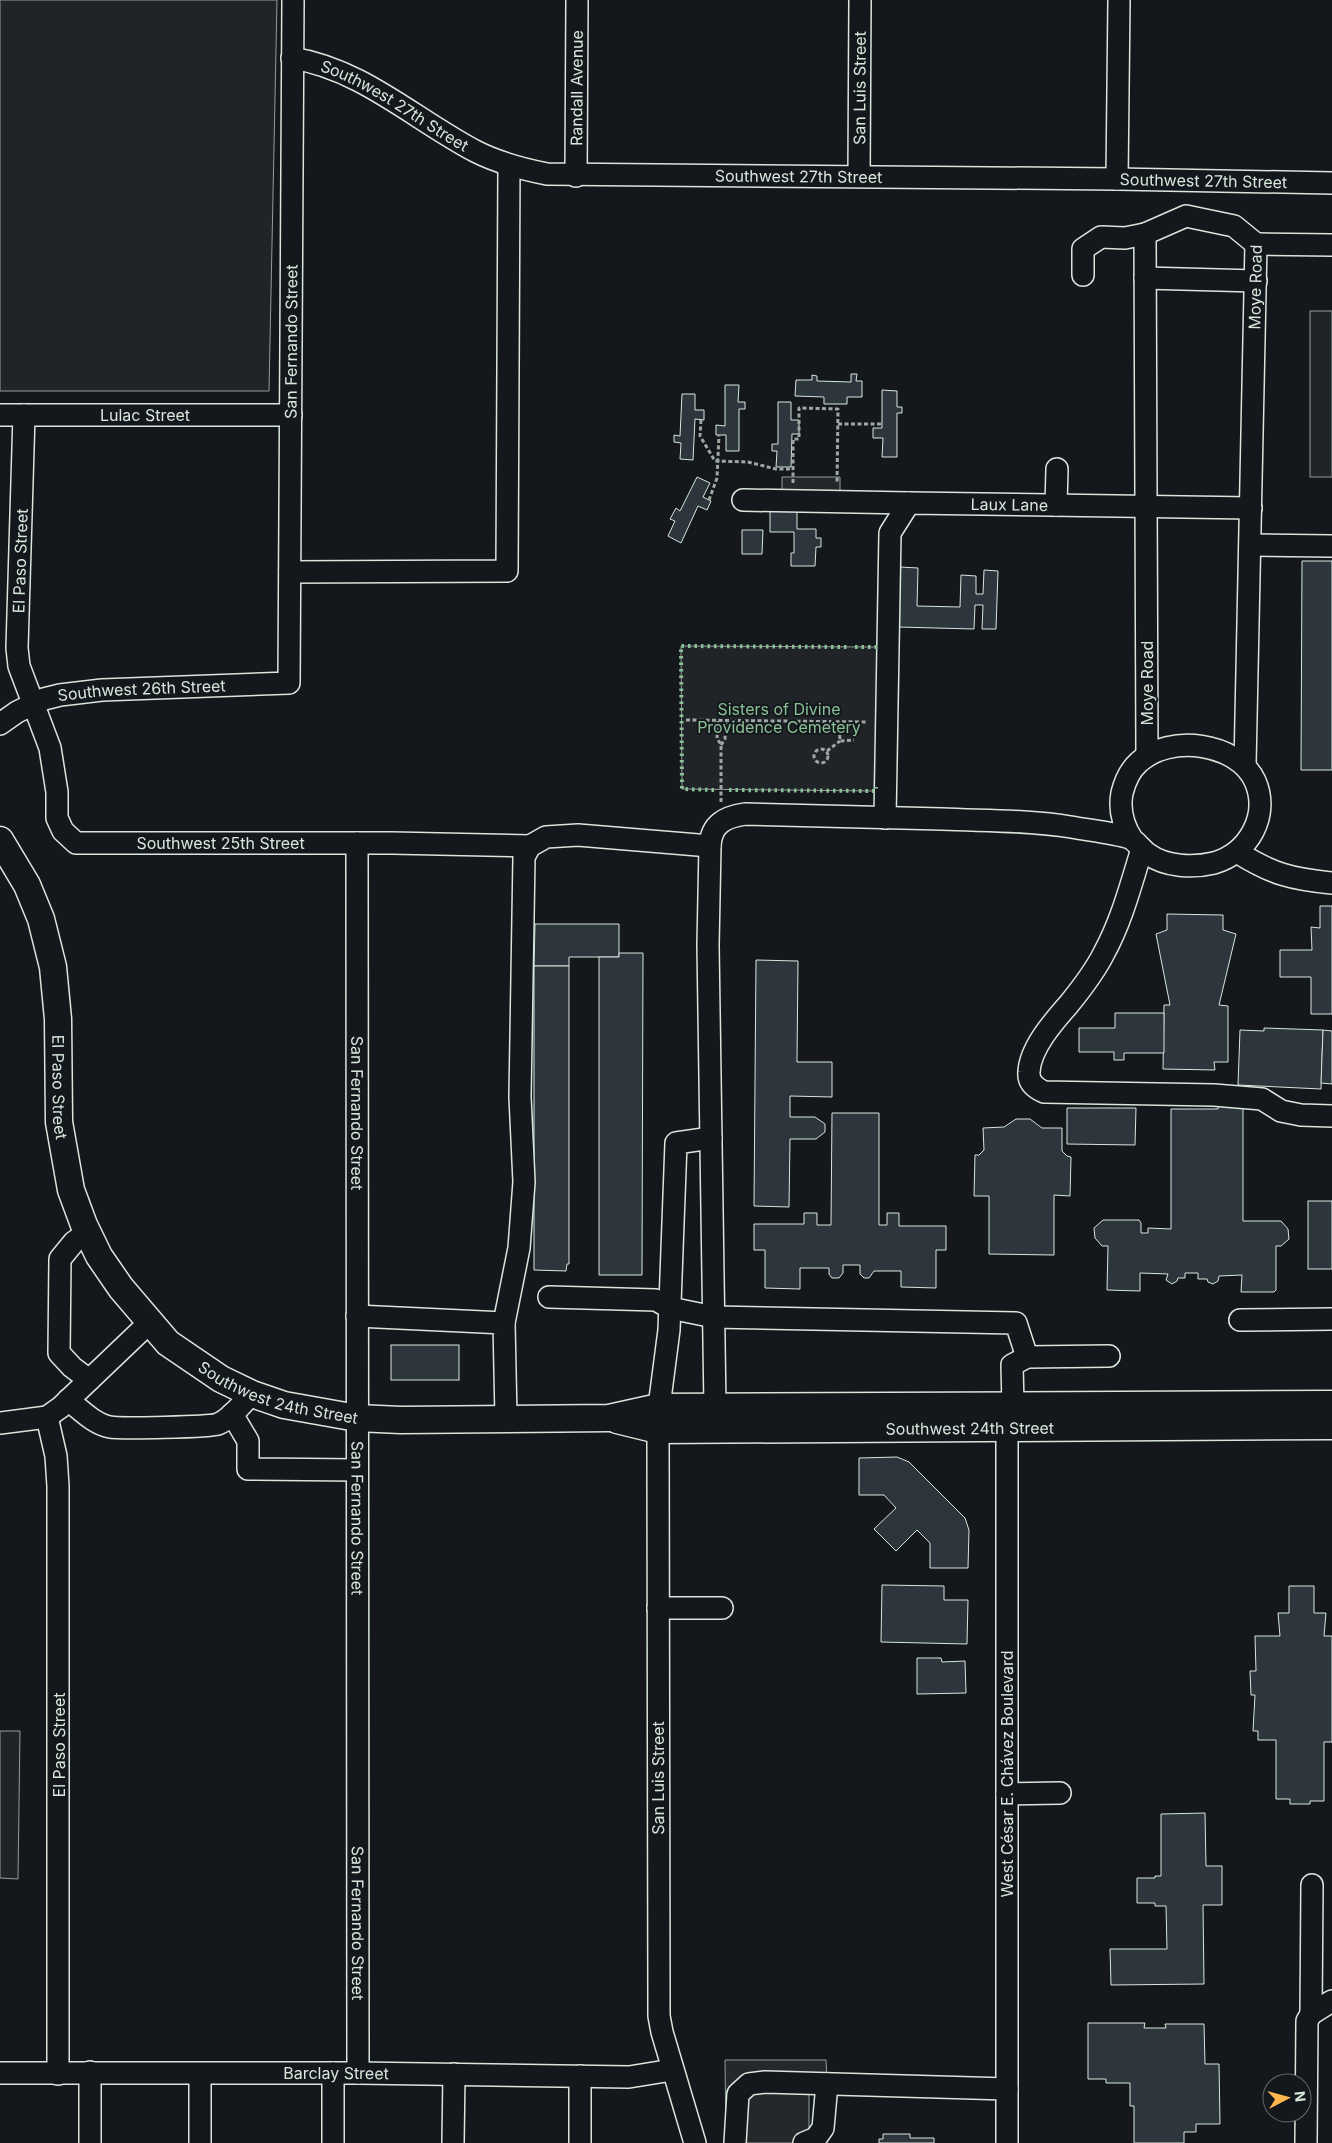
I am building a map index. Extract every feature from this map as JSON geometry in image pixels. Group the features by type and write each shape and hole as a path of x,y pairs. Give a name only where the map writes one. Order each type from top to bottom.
{"main road":[{"name":"El Paso Street","path":"0,840 27,885 41,919 53,968 58,1019 59,1122 71,1190 87,1233 99,1256 149,1323"},
{"name":"Southwest 24th Street","path":"149,1323 168,1343 192,1361 221,1379 252,1394 302,1409 357,1418 401,1420 658,1418 1332,1404"},
{"name":"Southwest 24th Street","path":"658,1418 715,1408 1009,1412 1332,1426"}],"street":[{"name":"San Fernando Street","path":"289,683 293,0"},
{"name":"Randall Avenue","path":"576,176 577,0"},
{"name":"San Luis Street","path":"858,176 860,0"},
{"path":"1117,179 1119,0"},
{"name":"Southwest 27th Street","path":"292,58 304,60 339,72 370,85 473,150 509,166 547,174 576,176 858,176 1332,183"},
{"path":"290,572 507,571 509,166"},
{"name":"Moye Road","path":"1147,756 1145,234 1186,216 1234,226 1256,244 1245,765"},
{"path":"1083,275 1083,249 1101,237 1125,238 1145,234"},
{"path":"1256,244 1332,244"},
{"path":"1145,278 1256,281"},
{"name":"Lulac Street","path":"0,414 290,415"},
{"name":"El Paso Street","path":"24,415 17,648 19,666 33,704"},
{"path":"1056,505 1057,469"},
{"name":"Laux Lane","path":"743,500 1251,508"},
{"path":"885,818 890,532 909,504"},
{"path":"1250,544 1332,546"},
{"name":"Southwest 26th Street","path":"0,724 33,704 60,695 102,690 289,683"},
{"name":"Southwest 25th Street","path":"33,704 50,748 56,792 57,818 63,831 76,844 357,843 523,845"},
{"path":"715,1408 708,945 710,846 712,832 725,818 745,814 1023,822 1069,827 1137,844 1161,861 1182,865 1198,865 1215,862 1237,852 1250,838 1258,822 1260,800 1255,782 1245,765 1230,755 1213,748 1188,745 1162,749 1138,762 1128,775 1121,799 1122,816 1137,844 1128,899 1104,955 1088,980 1054,1019 1039,1042 1028,1073 1031,1082 1036,1088 1044,1092 1214,1095 1262,1099 1281,1111 1301,1115 1332,1116"},
{"path":"506,1418 504,1323 519,1248 524,1182 520,1097 523,845 546,837 578,835 710,846"},
{"name":"San Fernando Street","path":"357,843 358,2073"},
{"path":"1237,852 1279,875 1302,880 1332,883"},
{"name":"San Luis Street","path":"695,2143 672,2070 659,2016 658,1418 669,1330 676,1143 711,1138"},
{"path":"87,1233 74,1242 60,1260 59,1353 72,1367 89,1380"},
{"path":"550,1297 656,1300 670,1308 714,1317 1016,1323 1027,1357 1109,1356"},
{"path":"357,1316 504,1323"},
{"path":"1240,1320 1332,1319"},
{"path":"0,1422 47,1417 68,1400 149,1323"},
{"name":"West César E. Chávez Boulevard","path":"1007,2143 1009,1412 1012,1365 1027,1357"},
{"path":"68,1400 95,1422 110,1428 217,1425 232,1414 252,1394"},
{"path":"232,1414 248,1441 248,1469 357,1470"},
{"name":"El Paso Street","path":"47,1417 56,1456 58,1486 58,2074"},
{"path":"658,1608 722,1608"},
{"path":"1007,1794 1060,1793"},
{"path":"1311,2014 1312,1885"},
{"path":"1306,2143 1307,2021 1311,2014 1332,2001"},
{"name":"Barclay Street","path":"0,2073 358,2073 629,2077 672,2070"},
{"path":"90,2072 90,2143"},
{"path":"333,2143 334,2073"},
{"path":"200,2074 200,2143"},
{"path":"453,2143 454,2074"},
{"path":"580,2076 580,2143"},
{"path":"735,2143 738,2094 749,2084 765,2082 1007,2089"},
{"path":"804,2143 816,2138 823,2128 827,2084"}],"path":[{"path":"793,501 793,438 799,438 799,408 838,408 837,502"},
{"path":"701,420 700,436 715,461 748,462 776,469 794,469"},
{"path":"838,424 882,424"},
{"path":"709,500 717,478 719,435"},
{"path":"686,720 886,721"},
{"path":"718,721 717,738 721,745 721,823"},
{"path":"721,745 725,739 726,721"},
{"path":"839,722 840,741"},
{"path":"827,751 840,741 854,740"},
{"path":"822,749 827,751 828,758 826,762 821,764 816,762 814,758 816,751 822,749"}],"green space":[{"path":"0,0 277,0 269,391 0,391"},
{"path":"1310,311 1332,311 1332,477 1310,477"},
{"name":"Sisters of Divine Providence Cemetery","path":"681,646 877,647 876,791 682,789"},
{"path":"0,1731 20,1731 18,1879 0,1878"}],"shaded area":[{"path":"782,477 840,477 840,502 782,501"},
{"path":"725,2060 826,2060 827,2079 809,2079 809,2143 726,2143"}],"building":[{"path":"851,374 857,374 856,381 862,381 862,397 847,397 847,404 824,404 824,397 795,396 796,380 812,380 812,375 817,376 817,381 851,382"},
{"path":"725,385 739,385 738,402 745,402 745,409 739,409 739,451 726,451 726,435 716,435 716,425 725,426"},
{"path":"882,390 897,391 897,407 902,407 902,413 897,413 897,457 882,457 883,438 873,438 873,428 882,428"},
{"path":"682,394 695,394 695,410 704,410 704,420 695,419 693,460 680,459 681,443 674,442 674,435 680,436"},
{"path":"778,402 791,402 791,420 799,420 799,434 792,434 791,467 776,467 777,451 772,451 772,444 778,444"},
{"path":"697,477 710,483 703,497 711,501 707,510 698,506 681,543 668,536 675,521 670,519 676,508 680,511"},
{"path":"770,507 797,507 797,529 816,529 816,538 821,538 821,547 816,547 815,566 791,566 791,553 794,553 794,532 770,532"},
{"path":"742,530 763,530 762,554 742,554"},
{"path":"1302,561 1332,561 1332,770 1301,770"},
{"path":"900,567 918,568 917,606 960,607 961,575 976,576 976,594 983,594 984,570 998,571 996,629 982,629 983,605 975,605 974,629 898,627"},
{"path":"1320,906 1332,906 1332,1014 1311,1014 1311,977 1280,977 1280,950 1312,950 1311,927 1320,928"},
{"path":"1167,914 1223,915 1223,930 1236,934 1219,1005 1228,1006 1228,1062 1214,1062 1215,1070 1163,1069 1164,1005 1170,1005 1156,934 1167,930"},
{"path":"535,924 619,924 619,957 569,957 569,966 534,966"},
{"path":"619,953 643,953 642,1275 599,1275 599,957 619,957"},
{"path":"756,960 798,961 797,1062 832,1062 832,1097 790,1096 790,1117 815,1117 825,1124 825,1132 816,1139 790,1139 789,1207 754,1206"},
{"path":"534,966 569,966 569,1264 567,1264 566,1271 534,1270"},
{"path":"1115,1013 1164,1013 1164,1053 1124,1053 1124,1060 1114,1060 1114,1052 1079,1052 1079,1028 1115,1028"},
{"path":"1264,1028 1323,1030 1321,1089 1238,1085 1240,1030 1264,1031"},
{"path":"1323,1030 1332,1031 1332,1084 1321,1083"},
{"path":"1219,1101 1243,1101 1243,1221 1281,1221 1288,1229 1289,1239 1281,1246 1276,1246 1276,1290 1274,1292 1241,1292 1242,1275 1219,1276 1218,1281 1213,1284 1208,1282 1207,1279 1198,1279 1198,1273 1185,1273 1185,1278 1178,1278 1172,1284 1166,1280 1168,1274 1140,1273 1140,1291 1107,1290 1108,1246 1102,1246 1095,1238 1094,1228 1103,1220 1139,1220 1141,1223 1141,1233 1148,1233 1148,1228 1171,1229 1171,1109 1218,1109"},
{"path":"1067,1108 1136,1108 1135,1145 1067,1144"},
{"path":"832,1113 879,1113 879,1225 887,1225 887,1213 899,1213 899,1226 946,1226 946,1250 936,1250 936,1288 901,1287 901,1271 874,1271 869,1278 864,1278 860,1274 860,1265 843,1265 843,1273 839,1278 832,1278 829,1274 829,1268 800,1268 800,1289 765,1288 765,1250 754,1250 754,1224 804,1224 804,1213 817,1213 817,1225 831,1225"},
{"path":"1016,1119 1030,1119 1042,1128 1062,1128 1062,1151 1071,1157 1070,1196 1054,1195 1054,1255 989,1254 989,1196 974,1196 975,1155 979,1155 984,1150 983,1128 1004,1127"},
{"path":"1308,1201 1332,1201 1332,1269 1308,1269"},
{"path":"391,1345 459,1345 459,1380 391,1380"},
{"path":"897,1457 909,1462 965,1518 969,1530 968,1568 930,1568 930,1543 917,1530 896,1551 874,1529 896,1508 884,1495 859,1495 859,1458"},
{"path":"882,1585 944,1586 944,1600 968,1600 967,1644 881,1642"},
{"path":"1289,1586 1314,1586 1314,1613 1326,1613 1324,1636 1332,1636 1332,1742 1324,1742 1324,1801 1310,1801 1310,1804 1290,1804 1290,1799 1276,1799 1276,1740 1258,1740 1258,1731 1253,1731 1255,1695 1251,1695 1250,1671 1256,1671 1255,1636 1280,1636 1278,1613 1289,1613"},
{"path":"917,1658 941,1658 942,1662 965,1661 966,1693 917,1694"},
{"path":"1205,1813 1206,1866 1222,1866 1222,1905 1203,1905 1204,1984 1111,1985 1110,1949 1167,1949 1166,1906 1155,1906 1155,1903 1137,1903 1137,1878 1161,1876 1161,1814"},
{"path":"1088,2023 1145,2023 1144,2028 1166,2028 1165,2024 1204,2024 1205,2064 1219,2064 1220,2124 1196,2124 1196,2132 1184,2132 1184,2143 1134,2143 1134,2106 1130,2106 1130,2083 1106,2083 1106,2079 1088,2079"},
{"path":"883,2134 910,2134 910,2138 934,2138 934,2143 879,2143 879,2139 883,2139"}],"hedge":[{"path":"714,790 682,789 681,646 847,647"},
{"path":"855,647 877,647 877,650"},
{"path":"729,790 876,791 876,787"}]}
